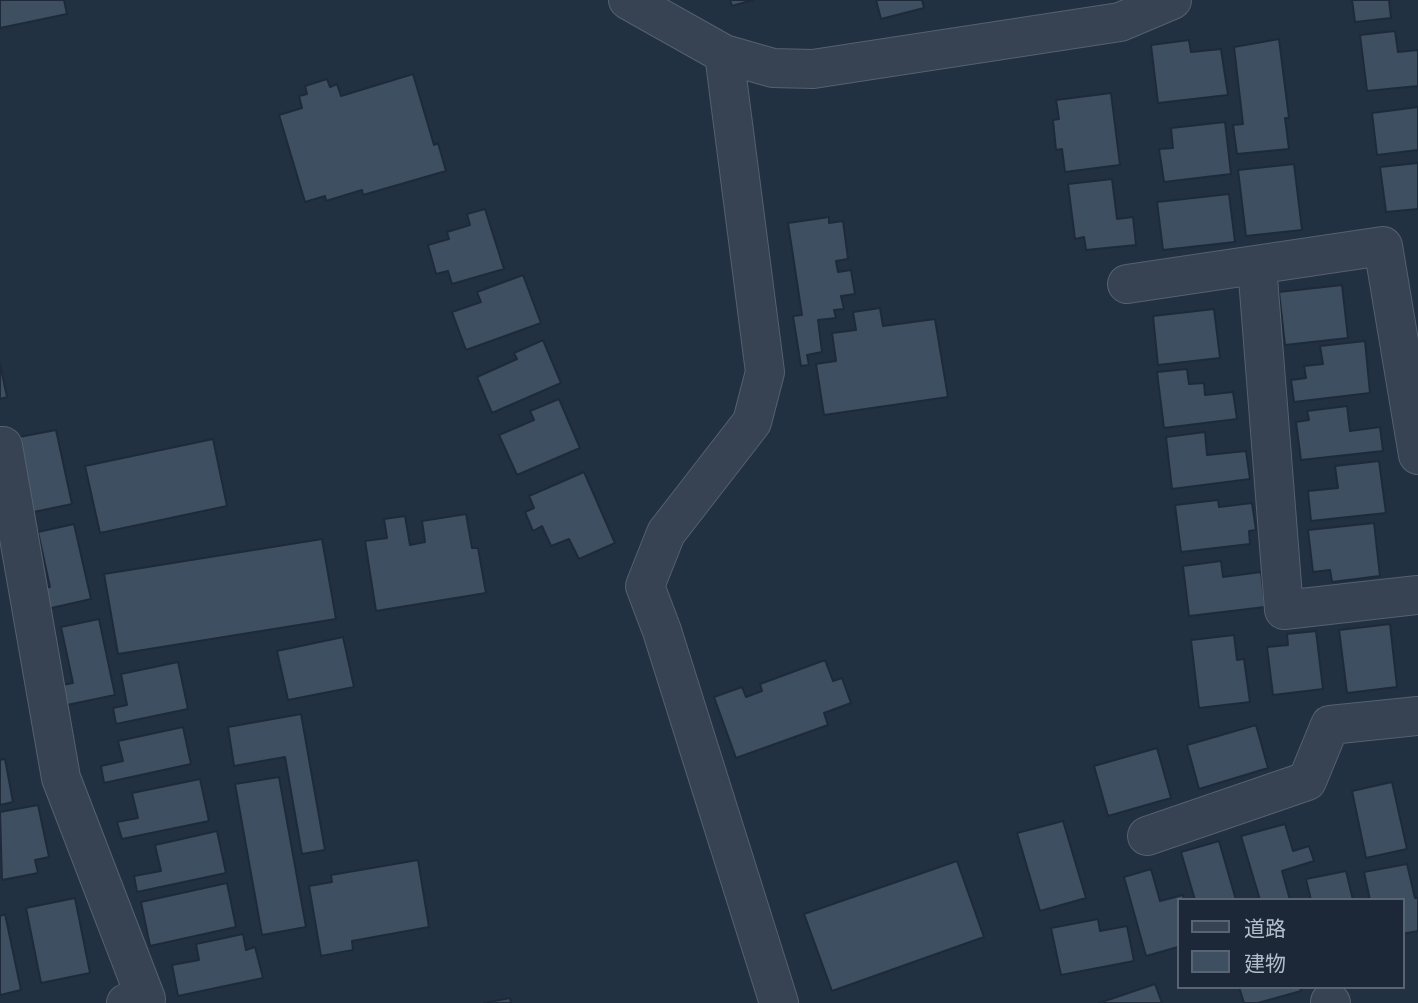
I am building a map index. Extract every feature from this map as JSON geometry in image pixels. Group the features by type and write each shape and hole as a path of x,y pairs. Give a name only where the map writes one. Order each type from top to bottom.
{"street":[{"path":"628,0 724,54 773,68 813,69 1120,22 1172,0"},
{"path":"724,54 765,372 752,422 666,533 645,586 663,631 779,1003"},
{"path":"1127,284 1383,246 1409,348 1418,455"},
{"path":"1257,265 1284,610 1418,594"},
{"path":"0,446 3,446 61,778 145,999 125,1003"},
{"path":"1147,836 1307,781 1331,725 1418,716"}],"building":[{"path":"0,0 64,0 67,14 0,28"},
{"path":"730,0 753,0 732,6"},
{"path":"876,0 922,0 924,8 881,19"},
{"path":"1352,0 1389,0 1391,18 1355,22"},
{"path":"1395,31 1398,52 1418,50 1418,86 1367,91 1360,35"},
{"path":"1279,39 1289,118 1285,118 1289,149 1237,154 1233,125 1243,124 1234,47"},
{"path":"1189,40 1191,52 1221,49 1228,95 1158,103 1151,45"},
{"path":"413,74 434,145 438,143 446,171 363,195 362,190 326,201 325,196 305,202 279,115 302,108 299,96 307,94 305,86 327,79 330,87 337,84 341,96"},
{"path":"1111,93 1120,165 1065,172 1062,149 1056,150 1053,120 1059,119 1056,100"},
{"path":"1418,107 1418,150 1377,155 1372,113"},
{"path":"1225,122 1231,174 1164,182 1159,149 1173,148 1171,128"},
{"path":"1418,163 1418,209 1386,212 1380,167"},
{"path":"1294,164 1302,230 1246,236 1238,170"},
{"path":"1112,179 1117,219 1133,217 1136,245 1086,250 1084,237 1075,239 1068,184"},
{"path":"1229,194 1235,242 1163,250 1157,202"},
{"path":"485,209 504,269 452,284 448,271 436,274 428,245 449,239 447,232 470,225 467,214"},
{"path":"829,217 829,223 843,221 848,259 836,261 838,272 851,270 855,294 841,296 844,309 834,310 836,318 818,320 822,352 807,355 809,365 801,366 793,316 802,315 788,223"},
{"path":"523,275 541,323 466,350 452,312 481,302 477,292"},
{"path":"1342,285 1348,338 1285,345 1279,292"},
{"path":"880,308 883,326 935,319 948,397 824,415 816,364 836,361 832,333 856,330 853,312"},
{"path":"1214,309 1220,358 1158,365 1153,316"},
{"path":"543,340 561,383 492,413 477,377 517,359 514,353"},
{"path":"1365,341 1370,393 1294,402 1291,380 1306,378 1304,366 1323,364 1320,346"},
{"path":"0,364 7,397 0,399"},
{"path":"1187,369 1189,384 1204,383 1205,395 1233,392 1237,419 1164,428 1157,372"},
{"path":"559,399 580,448 517,475 499,435 534,420 530,411"},
{"path":"1347,406 1350,431 1380,427 1383,451 1301,460 1296,422 1309,420 1307,411"},
{"path":"56,430 72,504 29,513 19,437"},
{"path":"1205,432 1207,455 1246,451 1250,479 1172,489 1166,437"},
{"path":"213,439 227,506 100,533 85,466"},
{"path":"1379,461 1386,513 1311,521 1308,491 1338,488 1335,466"},
{"path":"584,472 615,543 579,559 569,539 551,546 542,526 533,531 525,512 534,508 529,496"},
{"path":"1218,500 1219,507 1252,503 1256,530 1249,531 1250,544 1181,552 1175,505"},
{"path":"466,514 472,548 478,548 486,593 376,611 365,541 387,538 384,519 405,516 410,545 425,542 422,521"},
{"path":"1374,523 1380,576 1332,582 1330,570 1313,572 1308,530"},
{"path":"74,524 91,599 47,609 44,588 50,587 38,532"},
{"path":"322,539 336,619 118,654 104,574"},
{"path":"1221,561 1223,577 1261,572 1265,607 1189,616 1183,566"},
{"path":"99,619 115,695 67,705 62,685 73,683 61,627"},
{"path":"1390,624 1397,687 1347,693 1339,630"},
{"path":"1316,631 1323,689 1273,695 1267,647 1288,645 1287,634"},
{"path":"1234,635 1237,660 1244,659 1250,702 1199,708 1191,640"},
{"path":"343,637 354,687 288,700 277,651"},
{"path":"825,660 833,681 842,678 851,703 824,713 828,725 736,758 714,697 742,687 746,697 762,691 760,684"},
{"path":"178,662 188,709 116,724 113,708 127,705 121,674"},
{"path":"301,714 325,850 302,854 285,757 234,766 228,727"},
{"path":"1256,725 1268,768 1199,789 1187,745"},
{"path":"183,727 191,764 104,783 101,766 123,761 118,741"},
{"path":"1157,748 1171,798 1108,816 1094,766"},
{"path":"5,759 13,802 0,805 0,760"},
{"path":"279,777 306,927 262,935 235,784"},
{"path":"200,779 209,821 122,839 117,822 138,818 132,793"},
{"path":"1392,782 1407,849 1366,858 1352,791"},
{"path":"38,805 49,857 35,860 38,873 2,880 0,812"},
{"path":"1063,821 1086,898 1040,911 1017,833"},
{"path":"1285,824 1293,851 1309,846 1314,861 1282,871 1289,898 1259,898 1241,836"},
{"path":"217,831 226,873 137,892 134,876 161,871 155,845"},
{"path":"1219,841 1235,898 1194,898 1181,852"},
{"path":"418,860 429,927 352,941 353,950 321,956 309,886 332,882 331,875"},
{"path":"957,861 984,937 832,991 804,914"},
{"path":"1407,864 1415,898 1418,898 1418,931 1404,934 1404,898 1370,898 1364,872"},
{"path":"1151,869 1160,901 1183,895 1184,898 1176,898 1176,948 1146,956 1124,877"},
{"path":"1346,871 1353,898 1311,898 1306,879"},
{"path":"227,883 236,927 150,946 141,902"},
{"path":"75,898 90,973 41,983 26,908"},
{"path":"5,914 21,990 0,995 0,916"},
{"path":"1098,919 1100,931 1127,926 1134,961 1061,975 1051,928"},
{"path":"243,934 246,950 255,947 263,978 178,996 172,965 199,960 196,944"},
{"path":"1155,984 1162,1003 1099,1003"},
{"path":"1240,989 1301,991 1258,1003 1244,1003"},
{"path":"510,998 511,1003 484,1003"}]}
